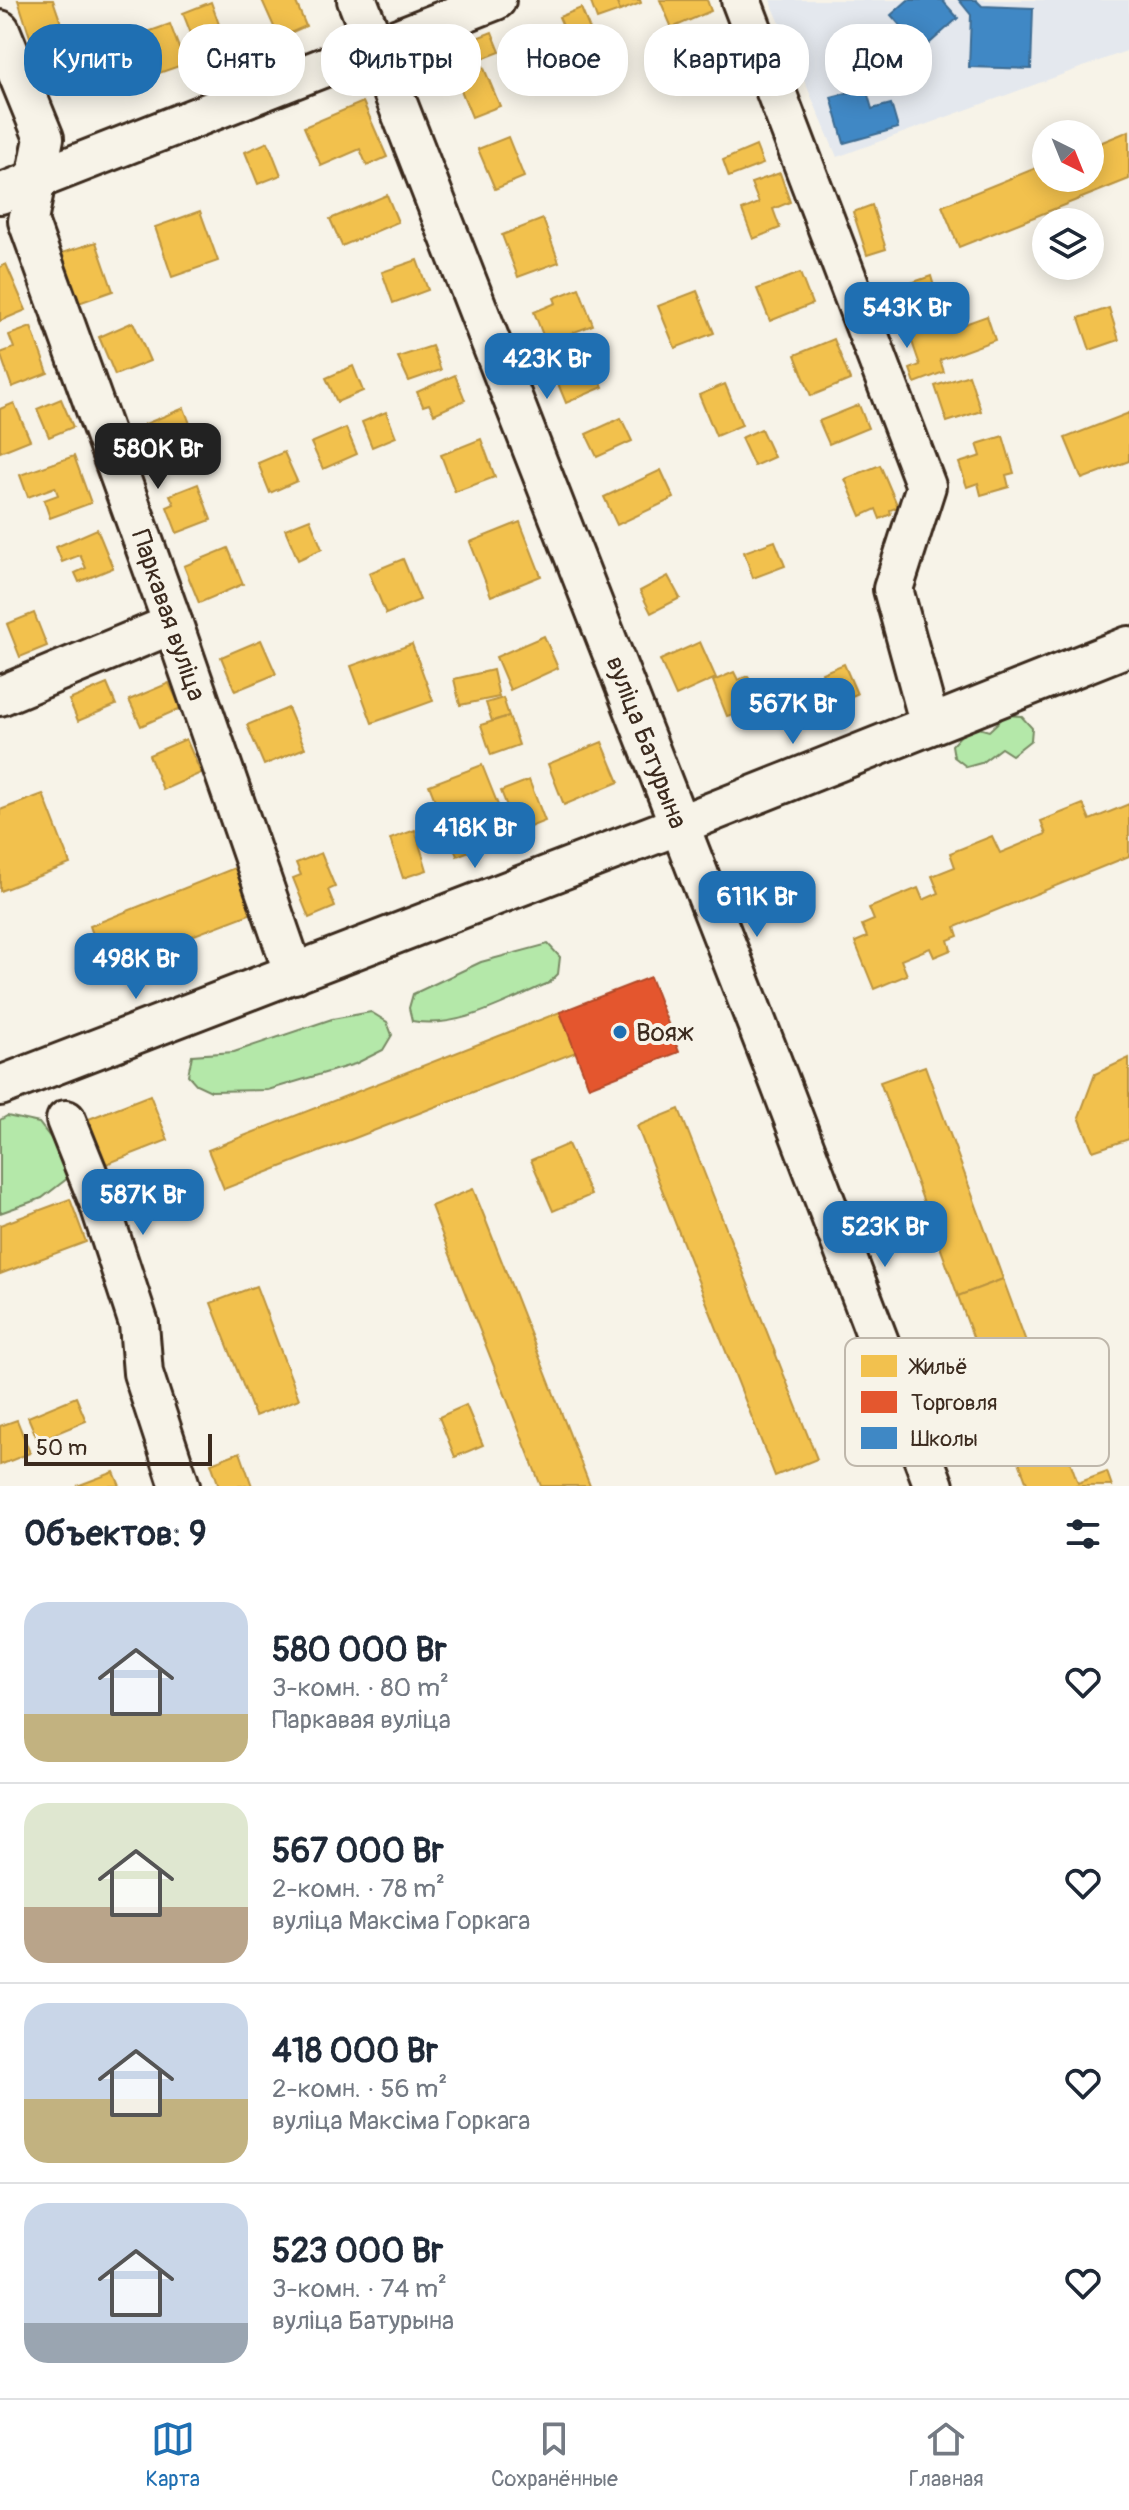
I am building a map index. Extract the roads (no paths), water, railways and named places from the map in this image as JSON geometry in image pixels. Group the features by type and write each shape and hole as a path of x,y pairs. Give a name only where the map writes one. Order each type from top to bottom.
{"street":[{"name":"вуліца Батурына","path":"357,0 366,24"},
{"path":"436,24 496,0"},
{"path":"741,0 926,486 893,589 930,725"},
{"name":"Паркавая вуліца","path":"0,30 44,138 28,221 173,624 294,974"},
{"path":"0,194 321,69"},
{"name":"вуліца Батурына","path":"394,96 877,1338"},
{"path":"0,696 173,624"},
{"path":"1,1084 679,825 1129,646"},
{"path":"66,1120 99,1202 139,1324 143,1373 180,1486"},
{"name":"вуліца Батурына","path":"926,1466 934,1486"}],"place":[{"name":"Вояж","path":"620,1032"}]}
